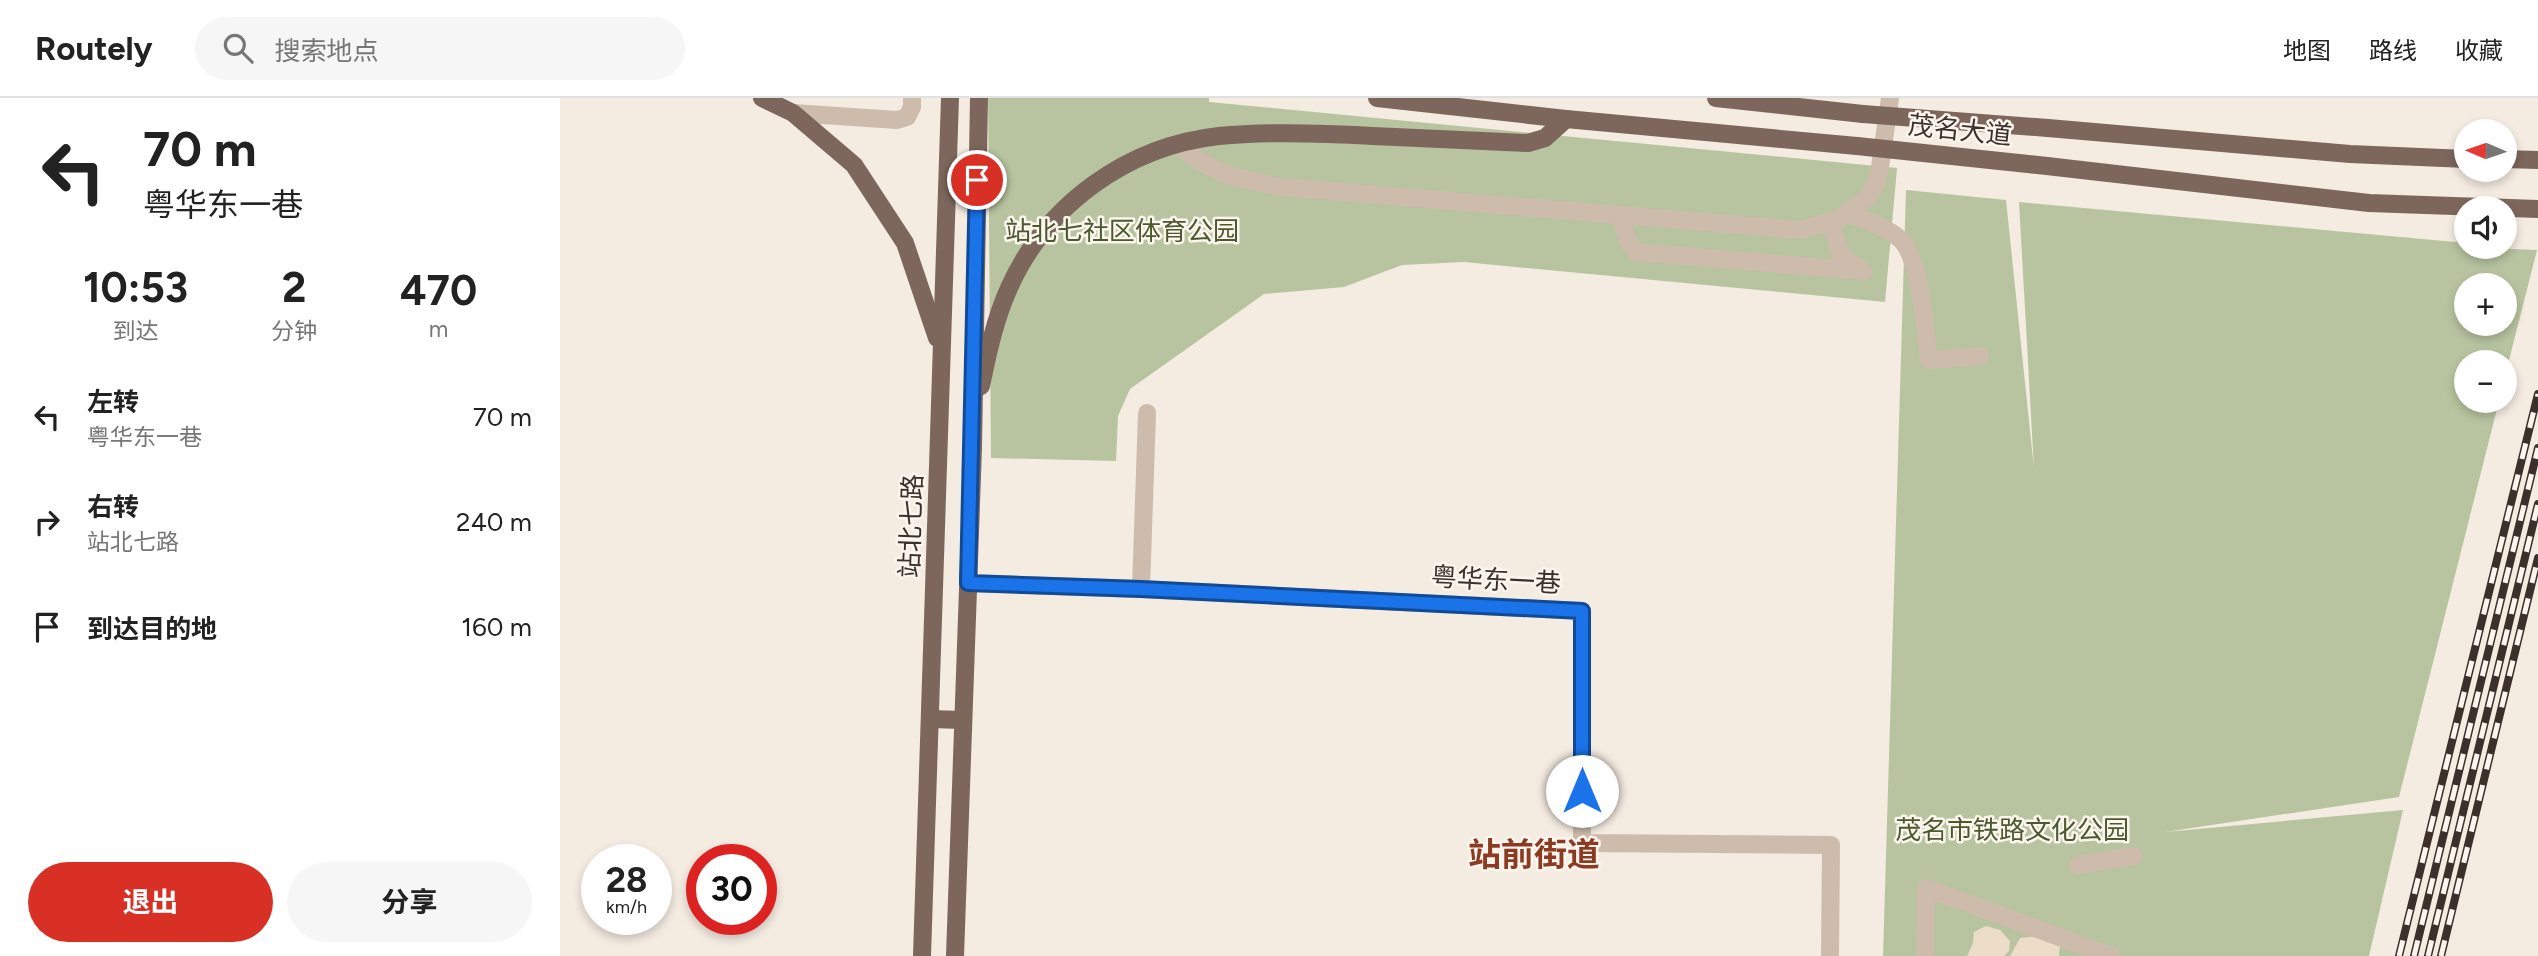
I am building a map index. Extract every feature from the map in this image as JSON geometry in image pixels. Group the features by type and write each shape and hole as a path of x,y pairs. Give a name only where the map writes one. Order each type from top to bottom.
{"main road":[{"path":"762,98 793,113 854,165 880,201 905,243 942,353"},
{"name":"站北七路","path":"922,956 950,98"},
{"path":"955,956 973,448 979,98"},
{"name":"茂名大道","path":"1377,98 2046,166 2369,203 2538,209"},
{"name":"茂名大道","path":"1716,98 1863,114 2454,159"},
{"path":"973,448 979,398 998,316 1009,288 1038,239 1060,211 1090,185 1127,164 1162,149 1217,136 1312,133 1528,144 1545,138 1566,119"},
{"path":"2517,159 2538,160"},
{"path":"930,719 963,720"}],"street":[{"path":"793,113 902,120 910,113 912,98"},
{"path":"1178,145 1200,162 1228,177 1282,187 1800,230 1839,217 1868,197 1875,186 1890,98"},
{"path":"1619,215 1629,243 1636,252 1863,271 1841,256 1839,217"},
{"path":"1839,217 1880,226 1902,241 1915,270 1921,294 1929,360 1980,356"},
{"path":"1141,589 1147,413"},
{"name":"粤华东一巷","path":"968,583 1582,611 1582,843 1831,845 1830,956"},
{"path":"2078,865 2134,856"},
{"path":"1925,956 1926,888 2110,956"}],"green space":[{"name":"站北七社区体育公园","path":"988,98 1209,98 1209,102 1897,168 1885,302 1464,262 1402,265 1344,287 1264,294 1130,389 1118,416 1116,461 991,458"},
{"name":"茂名市铁路文化公园","path":"1906,190 2006,200 2034,469 2019,202 2454,242 2454,259 2517,259 2517,249 2537,250 2517,329 2517,273 2454,273 2454,336 2515,336 2512,350 2454,350 2454,413 2496,413 2399,797 2165,832 2403,810 2369,956 1883,956"}],"shaded area":[{"path":"1986,926 2000,930 2010,941 2009,951 2004,956 1967,956 1973,943 1974,932"},
{"path":"2040,936 2060,946 2059,956 2010,956 2020,938"}],"railway":[{"path":"2399,956 2538,394"},
{"path":"2414,956 2538,448"},
{"path":"2428,956 2538,504"},
{"path":"2441,956 2538,558"}],"district":[{"name":"站前街道","path":"1534,854"}],"route":[{"path":"977,180 968,583 1582,611 1582,791"}]}
